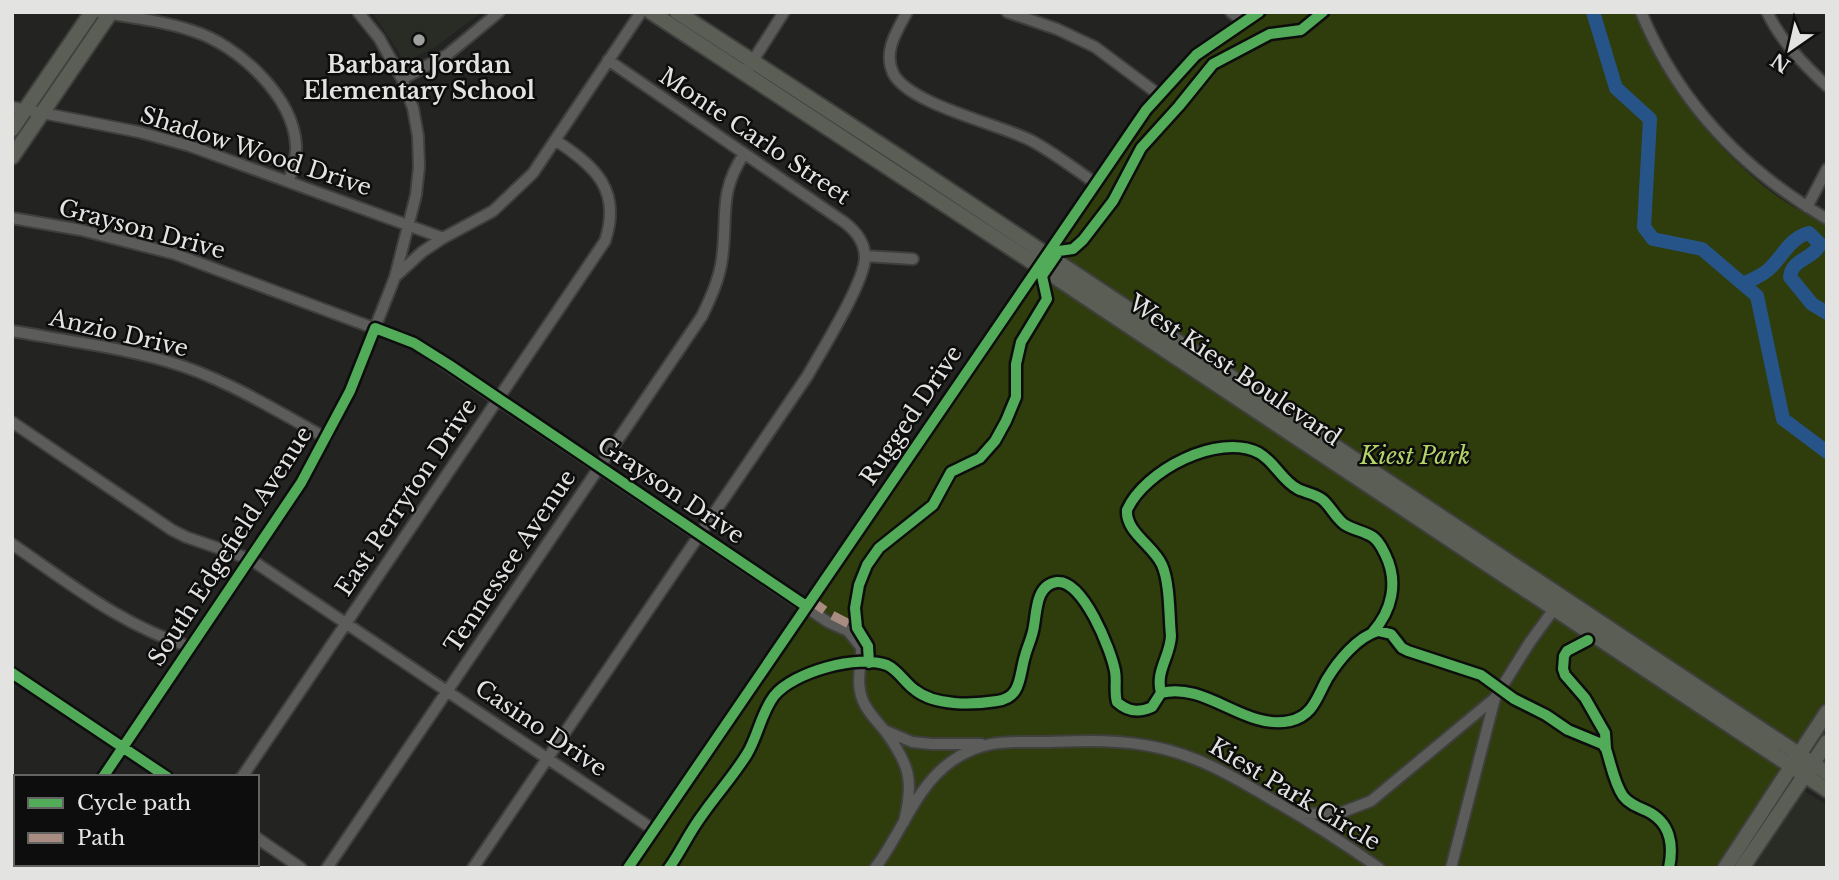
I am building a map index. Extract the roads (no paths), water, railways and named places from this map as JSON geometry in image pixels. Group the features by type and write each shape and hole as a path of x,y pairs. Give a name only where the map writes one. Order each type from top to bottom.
{"main road":[{"path":"12,130 19,108 92,12"},
{"name":"West Kiest Boulevard","path":"651,12 749,67 894,162 1554,610 1809,770 1827,790"},
{"name":"West Kiest Boulevard","path":"677,12 749,67"},
{"path":"12,158 107,13"},
{"name":"West Kiest Boulevard","path":"1042,261 1563,597 1796,762"},
{"path":"1725,868 1827,712"},
{"path":"1742,868 1827,742"},
{"name":"West Kiest Boulevard","path":"1809,770 1827,774"}],"street":[{"name":"South Edgefield Avenue","path":"104,775 301,483 350,391 395,277 416,195 419,156 413,108 402,79 379,38 359,12"},
{"path":"402,79 446,55 499,12"},
{"name":"South Edgefield Avenue","path":"395,277 443,237 477,221 507,200 533,173 641,12"},
{"path":"749,67 784,12"},
{"path":"907,12 889,51 893,72 899,81 936,103 1032,141 1095,183"},
{"path":"1007,12 1057,29 1095,47 1158,94"},
{"path":"1231,12 1243,22"},
{"name":"Rugged Drive","path":"628,868 1158,94 1196,55 1259,12"},
{"path":"1641,12 1670,73 1710,125 1763,176 1827,219"},
{"path":"1767,12 1776,31 1790,49 1827,86"},
{"path":"107,13 195,31 232,50 257,71 282,104 294,131 296,154 289,181"},
{"name":"Monte Carlo Street","path":"608,60 852,228 858,235 865,256"},
{"name":"Shadow Wood Drive","path":"19,108 138,132 190,146 443,237"},
{"name":"East Perryton Drive","path":"243,775 598,253 610,226 611,207 607,190 597,173 583,159 555,140"},
{"name":"Tennessee Avenue","path":"327,868 702,316 712,295 722,261 724,202 728,186 744,154"},
{"path":"1807,207 1827,170"},
{"name":"Grayson Drive","path":"12,218 80,230 175,254 414,343 828,622 848,631 858,641 861,653 859,685 862,699 869,713 884,730 909,774 904,822"},
{"path":"473,868 808,375 859,279 865,256 912,258"},
{"name":"Anzio Drive","path":"12,331 121,350 168,362 239,391 326,438"},
{"name":"Casino Drive","path":"12,422 172,530 250,559 347,621 654,830"},
{"path":"12,544 122,618 164,639 191,647"},
{"path":"1296,814 1340,813 1371,801 1494,698 1563,597"},
{"path":"12,673 164,775"},
{"path":"1451,868 1494,698"},
{"path":"884,730 912,742 985,744"},
{"name":"Kiest Park Circle","path":"875,868 893,844 932,778 954,760 985,744 1097,741 1155,747 1206,762 1345,844 1379,868"},
{"path":"259,839 301,868"}],"waterway":[{"path":"1593,12 1616,88 1650,119 1644,227 1653,239 1702,249 1757,296 1783,419 1827,452"},
{"path":"1743,284 1765,272 1791,243 1809,233 1820,244 1813,253 1795,266 1790,277 1812,304 1827,313"}],"place":[{"name":"Barbara Jordan Elementary School","path":"419,40"}],"park label":[{"name":"Kiest Park","path":"1415,456"}]}
